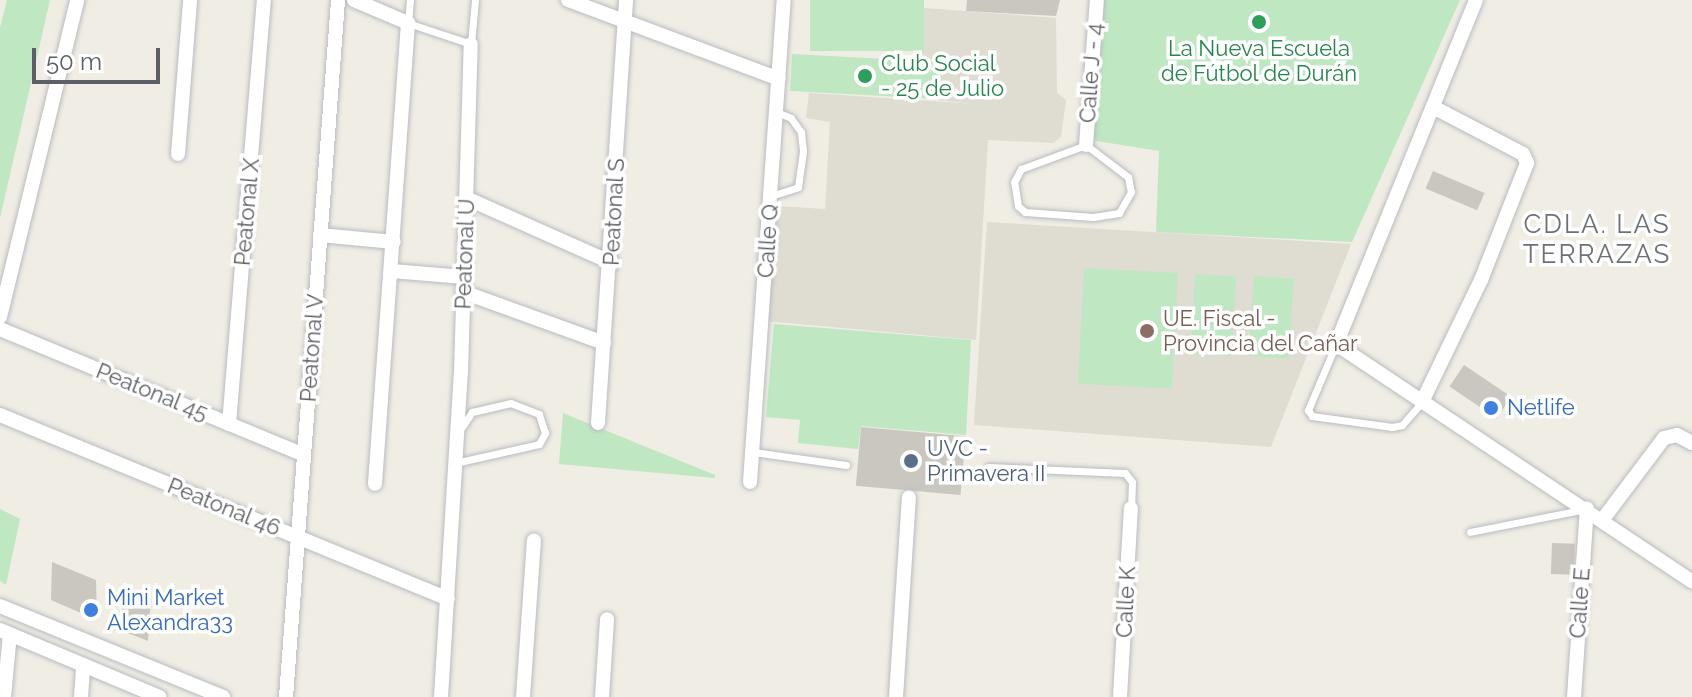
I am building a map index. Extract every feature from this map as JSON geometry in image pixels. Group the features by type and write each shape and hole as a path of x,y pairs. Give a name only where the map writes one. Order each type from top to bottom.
{"street":[{"path":"0,317 77,0"},
{"path":"178,154 190,0"},
{"name":"Peatonal X","path":"229,424 264,0"},
{"name":"Peatonal V","path":"286,697 338,0"},
{"path":"354,0 408,23 375,484"},
{"path":"568,0 625,18 779,79"},
{"name":"Peatonal S","path":"598,423 612,263 626,0"},
{"name":"Calle Q","path":"750,482 784,0"},
{"name":"Calle J - 4","path":"1086,145 1097,0"},
{"path":"1476,0 1336,344 1587,508 1692,581"},
{"name":"Peatonal U","path":"441,697 457,462 471,44"},
{"path":"1422,402 1481,280 1527,163 1523,154 1433,107"},
{"path":"466,198 612,263"},
{"path":"320,235 394,242"},
{"path":"392,271 464,285 604,343"},
{"name":"Peatonal 45","path":"0,329 304,455"},
{"name":"Peatonal 46","path":"0,415 448,599"},
{"path":"1603,519 1664,438 1677,435 1692,443"},
{"path":"896,697 909,497"},
{"name":"Calle K","path":"1120,697 1131,508"},
{"name":"Calle E","path":"1574,697 1587,508"},
{"path":"523,697 534,540"},
{"path":"0,606 223,697"},
{"path":"602,697 607,619"},
{"path":"3,697 5,632 155,696"},
{"path":"81,697 83,665"}],"lane":[{"path":"410,0 408,23 471,44 475,0"},
{"path":"771,196 792,193 798,187 803,151 801,132 791,118 777,112"},
{"path":"1086,145 1128,177 1131,192 1119,213 1052,214 1025,212 1018,206 1014,182 1021,169 1086,145"},
{"path":"1336,344 1308,410 1312,416 1392,427 1402,425 1422,402"},
{"path":"511,403 539,414 544,422 539,444 457,462 464,422 472,412 511,403"},
{"path":"753,452 846,465"},
{"path":"988,467 1125,473 1132,482 1131,508"},
{"path":"1470,532 1587,508"}],"shaded area":[{"path":"924,8 1056,18 1057,93 1066,100 1061,137 1053,143 988,140 976,340 765,321 776,206 825,209 830,122 806,118 809,93 976,104 937,100 941,60 920,58"},
{"name":"UE. Fiscal - Provincia del Cañar","path":"987,222 1351,244 1271,447 974,425"}],"green space":[{"path":"7,0 50,0 0,218 0,28"},
{"path":"810,0 924,0 924,51 810,51"},
{"path":"1100,0 1460,0 1352,242 1156,232 1159,151 1091,140"},
{"name":"Club Social - 25 de Julio","path":"792,54 939,62 937,99 790,91"},
{"path":"1084,268 1178,273 1172,389 1078,384"},
{"path":"1195,274 1236,276 1232,356 1191,354"},
{"path":"1254,276 1294,279 1288,359 1248,356"},
{"path":"774,324 971,340 966,435 861,426 858,449 798,443 800,420 766,417"},
{"path":"563,413 715,475 715,478 559,464"},
{"path":"0,509 20,519 6,585 0,581"}],"building":[{"path":"967,0 1060,0 1056,16 966,11"},
{"path":"1433,171 1485,193 1477,210 1426,188"},
{"path":"1464,365 1511,397 1497,418 1449,387"},
{"name":"UVC - Primavera II","path":"861,427 966,436 960,495 856,486"},
{"path":"1552,543 1575,544 1574,575 1551,574"},
{"path":"52,562 96,580 97,620 51,600"},
{"path":"122,596 151,599 148,641 120,630"}],"place":[{"name":"La Nueva Escuela de Fútbol de Durán","path":"1259,22"},
{"name":"Club Social - 25 de Julio","path":"865,76"},
{"name":"UE. Fiscal - Provincia del Cañar","path":"1147,331"},
{"name":"Netlife","path":"1491,408"},
{"name":"UVC - Primavera II","path":"911,461"},
{"name":"Mini Market Alexandra33","path":"91,610"}],"district":[{"name":"CDLA. LAS TERRAZAS","path":"1597,240"}]}
